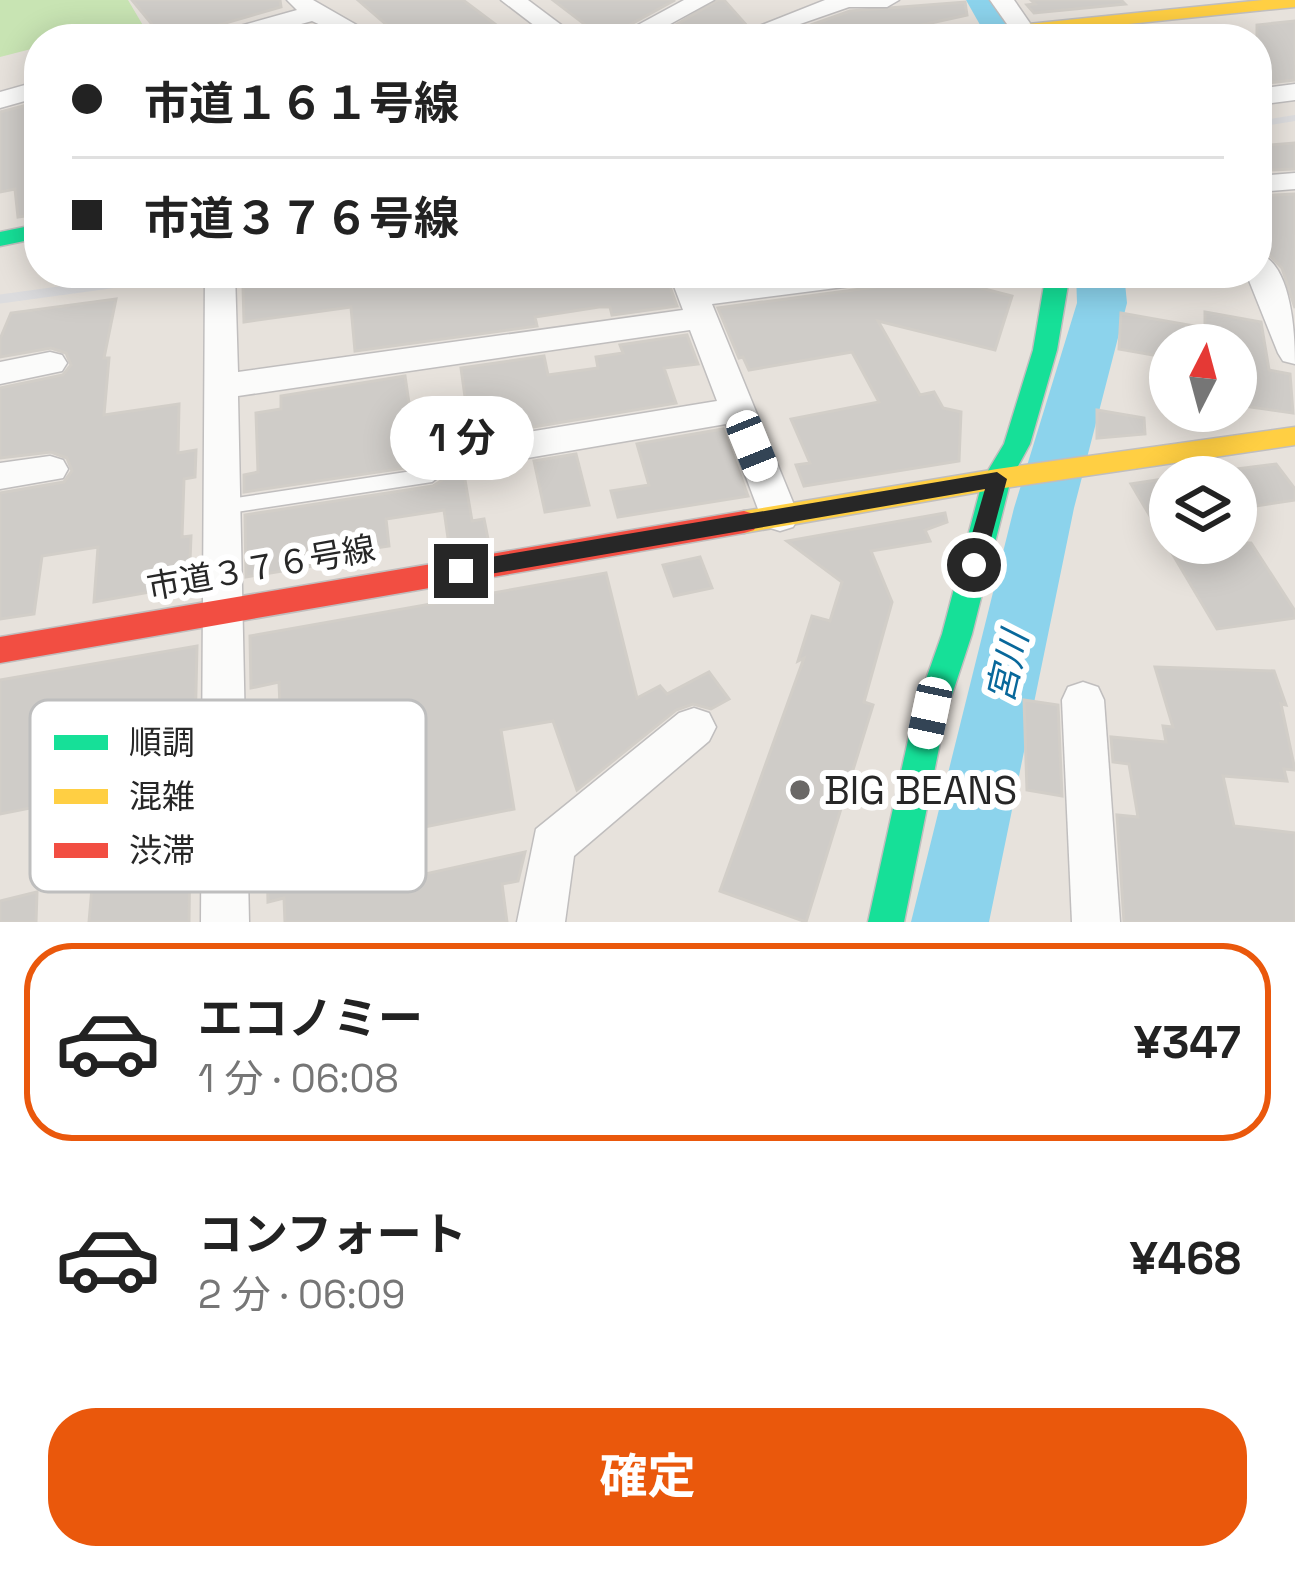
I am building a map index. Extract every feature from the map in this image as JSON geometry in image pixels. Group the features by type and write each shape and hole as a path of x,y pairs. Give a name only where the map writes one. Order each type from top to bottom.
{"street":[{"path":"513,0 547,24"},
{"path":"655,24 702,0"},
{"path":"716,0 745,24"},
{"path":"789,24 848,0 887,0"},
{"path":"948,0 983,24"},
{"path":"1050,24 1161,8 1291,4"},
{"path":"259,24 306,6 340,24"},
{"path":"220,288 224,700"},
{"path":"223,386 692,296 756,288"},
{"path":"886,922 930,713 957,634 997,479 1017,444 1045,350 1055,288"},
{"path":"1268,288 1295,353"},
{"path":"692,296 780,517"},
{"path":"0,373 50,363"},
{"path":"510,448 738,410"},
{"name":"市道３７６号線","path":"0,650 997,479 1295,436"},
{"path":"0,476 50,469"},
{"path":"1083,700 1096,922"},
{"path":"541,922 552,845 694,728"},
{"path":"225,892 225,922"}],"lane":[{"path":"223,507 432,475"}],"green space":[{"path":"0,0 128,0 142,24 24,24 24,51 0,57"}],"building":[{"path":"132,0 280,0 281,7 222,24 152,24"},
{"path":"358,0 463,0 495,24 386,24"},
{"path":"553,0 675,0 631,24 584,24"},
{"path":"724,0 745,24 677,24"},
{"path":"1031,0 1121,0 1125,4 1034,13 1027,5 1035,4"},
{"path":"965,2 967,15 926,24 814,24 850,11"},
{"path":"1295,21 1295,80 1272,82 1272,24 1266,24"},
{"path":"24,106 24,216 18,217 15,189 0,192 0,112"},
{"path":"1295,143 1295,169 1272,170 1272,145"},
{"path":"1295,194 1295,308 1282,268 1272,258 1272,195"},
{"path":"243,288 670,288 677,306 612,315 610,307 599,307 535,317 537,326 355,351 351,307 244,322"},
{"path":"868,288 981,288 1012,296 995,350 878,321 920,395 934,392 943,408 961,412 959,461 804,486 796,465 810,463 791,419 879,402 852,352 749,370 718,308"},
{"path":"116,299 104,358 109,358 104,415 179,404 178,453 196,450 195,477 184,479 182,537 191,536 189,585 94,602 98,547 42,556 34,614 0,619 0,493 64,482 72,471 67,458 51,452 0,458 0,388 63,375 71,365 66,353 51,348 0,357 0,339 11,313"},
{"path":"1205,312 1261,322 1269,370 1290,374 1293,413 1257,408 1257,324 1205,324"},
{"path":"1121,313 1183,324 1149,324 1149,354 1119,349"},
{"path":"687,335 698,364 664,368 676,403 509,431 493,437 489,452 473,454 461,368 544,356 548,375 598,368 596,357 623,353 620,345"},
{"path":"405,376 415,444 466,434 475,472 464,474 472,521 484,519 488,539 449,545 444,510 386,519 389,546 335,554 336,562 246,577 245,515 433,486 444,479 444,471 431,464 244,492 244,475 258,472 256,413 281,409 281,396"},
{"path":"1097,410 1144,418 1145,434 1097,438"},
{"path":"723,429 748,496 618,517 611,491 649,485 637,444"},
{"path":"576,454 589,505 545,512 534,461"},
{"path":"1276,464 1295,489 1295,500 1257,506 1257,466"},
{"path":"1149,481 1149,514 1131,484"},
{"path":"945,513 947,522 925,530 930,541 871,551 892,602 864,702 873,705 806,922 720,891 804,658 798,661 812,616 830,621 842,582 787,541"},
{"path":"1257,552 1295,618 1217,629 1178,564 1257,564"},
{"path":"700,557 712,588 674,596 663,565"},
{"path":"606,573 637,698 660,686 667,694 709,672 729,699 711,709 693,704 676,710 577,790 553,721 501,730 514,809 426,827 426,700 280,700 279,682 251,688 250,636"},
{"path":"197,646 196,700 30,700 30,808 0,814 0,680"},
{"path":"1155,667 1274,671 1286,705 1281,704 1295,770 1284,769 1287,781 1223,776 1234,826 1295,833 1295,922 1124,922 1117,815 1138,817 1129,764 1113,762 1111,737 1166,742 1163,726 1173,727"},
{"path":"1024,700 1058,705 1062,796 1027,790"},
{"path":"525,852 518,881 502,884 507,922 285,922 284,898 268,902 268,892 426,892 426,874"},
{"path":"37,892 36,922 0,922 0,901"},
{"path":"92,892 189,892 189,922 89,922"}],"waterway":[{"name":"宮川","path":"984,0 998,24"},
{"name":"宮川","path":"950,922 1044,508 1102,303 1101,288"}],"railway":[{"path":"1272,122 1295,118"},
{"path":"0,299 80,288"}],"traffic: fast":[{"path":"0,239 24,234"},
{"path":"886,922 930,713 957,634 997,479 1017,444 1045,350 1055,288"}],"traffic: slow":[{"path":"1077,24 1295,2"},
{"path":"744,522 1295,436"}],"traffic: jam":[{"path":"0,650 744,522"}],"place":[{"name":"BIG BEANS","path":"800,790"}],"route":[{"path":"461,571 997,479 974,565"}]}
